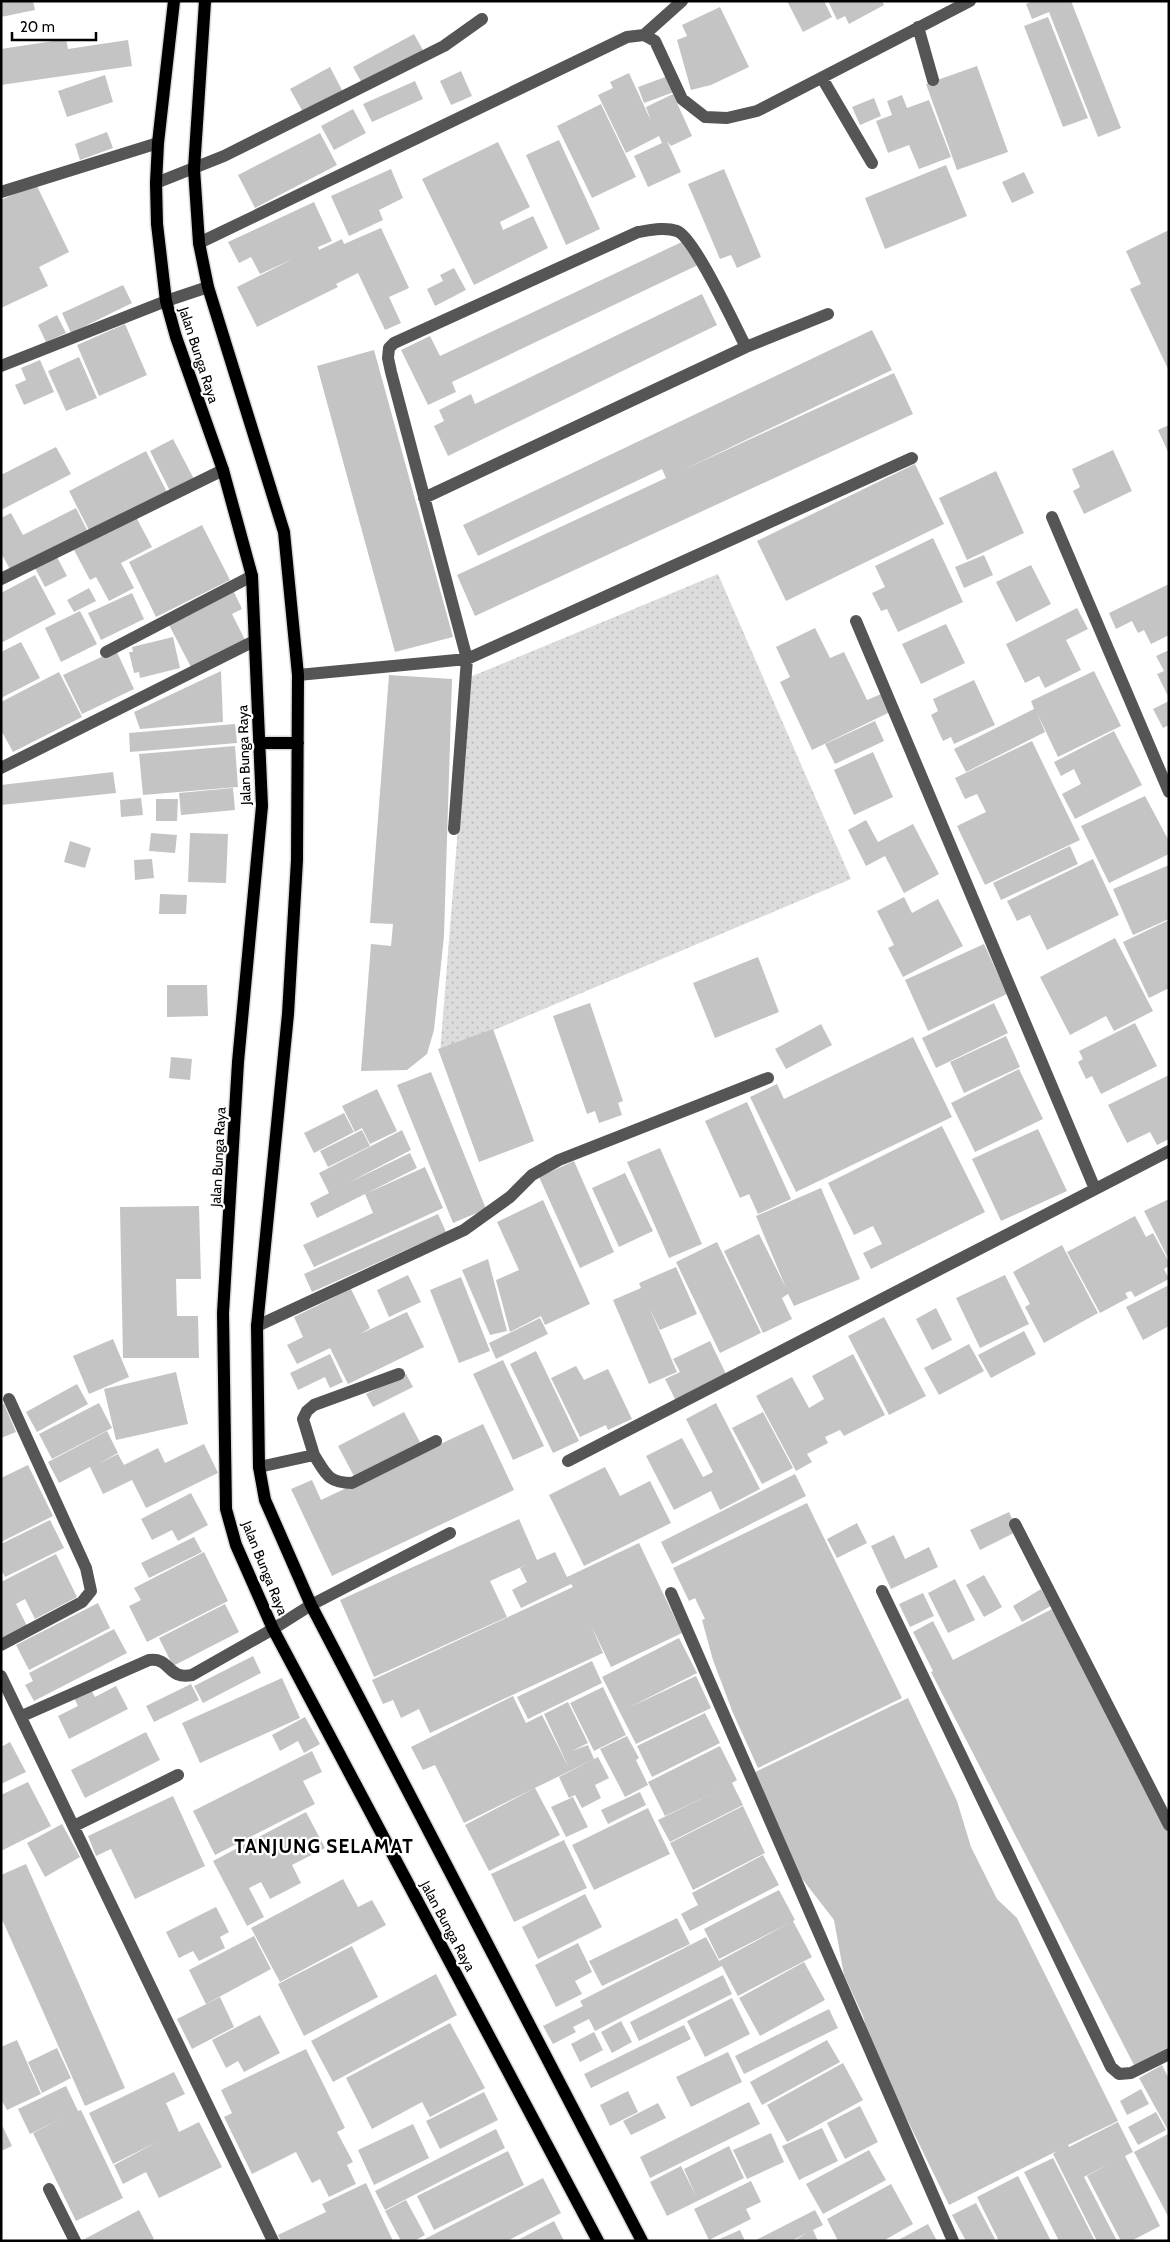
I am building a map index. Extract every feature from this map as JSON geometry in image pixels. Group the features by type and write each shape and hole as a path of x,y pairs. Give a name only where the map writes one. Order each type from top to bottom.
{"main road":[{"name":"Jalan Bunga Raya","path":"174,1 158,143 156,182 157,224 166,301 176,337 223,470 252,576 262,806 238,1062 223,1313 226,1508 236,1545 273,1629 598,2241"},
{"name":"Jalan Bunga Raya","path":"205,1 194,169 199,242 208,287 284,532 298,675 297,860 288,1014 257,1326 259,1467 265,1500 311,1605 642,2241"},
{"path":"259,743 298,743"}],"street":[{"path":"644,35 682,1"},
{"path":"199,242 626,37 644,35 655,41 682,99 705,117 727,118 757,111 970,1"},
{"path":"156,182 224,156 444,46 482,19"},
{"path":"918,27 933,80"},
{"path":"822,78 872,163"},
{"path":"1,192 158,143"},
{"path":"454,829 467,659 388,358 389,348 394,343 638,232 668,229 679,232 694,249 746,347"},
{"path":"1,366 166,301 208,287"},
{"path":"424,498 746,347 828,314"},
{"path":"298,675 467,659 912,458"},
{"path":"1,579 223,470"},
{"path":"1052,517 1169,792"},
{"path":"106,652 252,576"},
{"path":"856,621 1095,1189"},
{"path":"1,768 254,641"},
{"path":"257,1326 464,1230 510,1197 532,1176 559,1160 768,1078"},
{"path":"568,1461 1169,1151"},
{"path":"399,1374 314,1405 307,1411 303,1419 314,1455 329,1479 338,1483 352,1483 436,1441"},
{"path":"1,1645 82,1602 91,1591 86,1568 9,1399"},
{"path":"259,1467 314,1455"},
{"path":"1015,1524 1169,1825"},
{"path":"22,1716 148,1660 156,1659 163,1662 176,1675 183,1677 192,1675 311,1605 450,1533"},
{"path":"882,1591 1111,2067 1119,2074 1131,2074 1168,2058"},
{"path":"671,1593 953,2241"},
{"path":"1,1676 22,1716 273,2241"},
{"path":"74,1826 178,1775"},
{"path":"49,2189 74,2241"}],"shaded area":[{"path":"718,574 851,879 440,1053 470,677"}],"building":[{"path":"1,1 33,1 35,10 1,17"},
{"path":"787,1 824,1 832,17 803,32"},
{"path":"828,1 882,1 884,5 849,24 845,16 837,20"},
{"path":"1033,1 1071,1 1121,128 1098,137 1049,12 1032,19 1026,4"},
{"path":"720,7 749,67 711,85 691,90 677,40 687,36 682,25"},
{"path":"1048,17 1088,118 1063,127 1024,26"},
{"path":"414,34 424,52 363,85 353,67"},
{"path":"66,39 68,49 128,40 132,66 1,85 1,49"},
{"path":"977,66 1008,152 957,170 926,84"},
{"path":"330,67 343,92 304,114 290,89"},
{"path":"461,71 472,96 451,105 440,81"},
{"path":"629,73 651,121 646,107 673,94 692,136 671,146 667,141 681,172 648,187 634,156 662,143 659,136 626,153 598,95 613,88 610,82"},
{"path":"105,75 113,102 67,117 58,91"},
{"path":"668,76 674,92 644,103 638,87"},
{"path":"415,81 423,99 372,122 363,104"},
{"path":"902,95 907,108 929,100 951,157 919,169 909,145 888,153 876,121 892,115 887,101"},
{"path":"874,98 881,116 860,125 852,107"},
{"path":"601,104 636,177 592,198 557,126"},
{"path":"353,109 366,133 334,150 321,126"},
{"path":"107,132 113,148 80,160 75,144"},
{"path":"320,133 337,165 255,208 238,175"},
{"path":"559,140 600,229 566,245 526,155"},
{"path":"498,142 530,207 500,222 503,230 533,216 548,248 474,285 422,179"},
{"path":"946,165 967,216 885,249 865,198"},
{"path":"391,169 403,198 379,210 383,220 349,236 331,196"},
{"path":"724,169 761,257 737,268 731,255 720,259 688,184"},
{"path":"1024,172 1034,193 1012,203 1002,182"},
{"path":"36,184 69,252 39,267 48,286 1,308 1,200"},
{"path":"314,202 332,241 318,247 319,250 342,239 344,244 381,228 409,288 389,297 401,323 385,330 358,273 336,284 338,287 257,327 237,287 293,259 260,274 251,257 239,263 228,242"},
{"path":"1169,230 1169,371 1130,289 1141,284 1126,251"},
{"path":"686,240 698,265 452,382 456,392 428,405 401,350 430,336 440,356"},
{"path":"454,268 466,290 435,306 427,289 443,281 440,275"},
{"path":"123,285 132,303 71,333 62,313"},
{"path":"702,294 717,325 448,456 434,426 444,421 439,410 471,394 475,404"},
{"path":"57,315 66,333 46,342 38,325"},
{"path":"125,324 147,375 99,396 77,345"},
{"path":"872,330 892,370 681,471 894,373 913,414 475,616 457,575 666,478 662,469 478,556 463,525"},
{"path":"374,350 453,637 395,652 317,366"},
{"path":"79,357 97,398 66,411 48,371"},
{"path":"40,360 54,392 24,405 15,385 26,380 21,368"},
{"path":"1169,425 1169,454 1158,430"},
{"path":"173,439 194,479 170,491 150,451"},
{"path":"56,447 71,474 1,510 1,475"},
{"path":"1113,450 1132,491 1084,514 1073,491 1080,487 1072,469"},
{"path":"146,451 168,494 91,534 69,491"},
{"path":"915,464 944,524 786,601 757,541"},
{"path":"996,471 1024,533 967,560 939,498"},
{"path":"76,508 88,532 11,571 1,553 1,518 11,513 23,535"},
{"path":"136,517 152,547 121,563 134,588 109,601 96,577 90,580 74,550"},
{"path":"202,525 230,580 156,617 129,562"},
{"path":"933,538 963,602 898,632 887,609 881,611 872,593 885,587 875,566"},
{"path":"984,555 993,575 964,588 955,567"},
{"path":"57,557 67,576 45,587 35,568"},
{"path":"1031,565 1051,604 1016,622 996,582"},
{"path":"35,575 56,614 1,643 1,593"},
{"path":"1169,584 1169,635 1151,644 1144,630 1138,633 1132,621 1116,629 1109,613"},
{"path":"89,588 96,601 74,612 67,600"},
{"path":"233,590 242,609 232,614 246,642 192,669 168,623"},
{"path":"132,593 144,619 101,640 88,613"},
{"path":"1077,608 1088,629 1066,640 1081,670 1045,688 1039,676 1025,683 1006,644"},
{"path":"80,611 97,644 61,662 45,628"},
{"path":"946,624 965,663 921,684 902,644"},
{"path":"815,628 830,658 844,652 867,700 881,694 890,712 812,750 780,682 790,677 776,647"},
{"path":"173,637 180,668 140,678 139,672 134,673 129,652 133,652 132,647"},
{"path":"21,642 40,678 1,698 1,652"},
{"path":"116,650 134,689 82,714 63,675"},
{"path":"1169,650 1169,698 1157,674 1164,671 1156,656"},
{"path":"221,671 223,722 140,729 134,712"},
{"path":"1094,671 1121,726 1058,757 1037,713 1045,732 966,772 954,749 1034,709 1031,701"},
{"path":"59,672 82,717 13,752 1,730 1,702"},
{"path":"389,675 452,679 444,936 434,1030 427,1054 407,1070 361,1071 371,944 391,946 393,924 370,923"},
{"path":"974,680 995,725 954,744 951,737 943,741 931,715 938,711 933,699"},
{"path":"1169,701 1169,725 1163,728 1153,709"},
{"path":"875,721 884,741 835,764 825,744"},
{"path":"235,724 237,743 130,752 129,733"},
{"path":"1114,731 1142,785 1075,819 1062,794 1081,784 1074,769 1061,776 1054,762"},
{"path":"1032,741 1080,840 985,885 957,826 986,812 977,794 965,799 955,778"},
{"path":"235,746 238,787 143,795 139,754"},
{"path":"873,752 893,797 854,815 834,770"},
{"path":"113,772 116,793 1,805 1,785"},
{"path":"233,788 235,810 181,815 179,793"},
{"path":"1145,796 1169,841 1169,854 1109,883 1081,826"},
{"path":"141,798 143,815 121,817 120,800"},
{"path":"156,799 178,799 177,821 156,821"},
{"path":"866,820 878,842 913,824 939,874 904,893 885,856 866,866 848,830"},
{"path":"151,833 177,835 175,853 149,851"},
{"path":"190,833 228,834 226,883 188,882"},
{"path":"70,841 91,848 85,868 64,862"},
{"path":"1070,846 1078,864 1001,900 993,883"},
{"path":"152,859 154,878 135,880 134,860"},
{"path":"1093,859 1119,915 1047,950 1030,915 1017,921 1007,901"},
{"path":"1169,865 1169,919 1133,935 1113,889"},
{"path":"160,894 187,895 186,914 159,914"},
{"path":"904,897 912,913 938,899 963,946 903,977 888,948 894,945 877,911"},
{"path":"1169,920 1169,988 1149,998 1123,942"},
{"path":"1115,938 1153,1011 1114,1031 1106,1016 1070,1035 1040,977"},
{"path":"984,944 1007,994 928,1031 905,980"},
{"path":"758,957 779,1012 715,1038 693,983"},
{"path":"167,985 207,985 208,1016 167,1017"},
{"path":"590,1003 623,1101 618,1103 622,1115 599,1123 595,1111 587,1114 553,1016"},
{"path":"994,1003 1008,1033 936,1068 922,1038"},
{"path":"1135,1023 1157,1066 1101,1094 1092,1076 1086,1079 1078,1062 1083,1059 1079,1051"},
{"path":"821,1024 832,1045 786,1069 775,1049"},
{"path":"493,1029 534,1141 479,1162 438,1049"},
{"path":"1006,1036 1020,1067 964,1093 950,1062"},
{"path":"913,1037 952,1117 796,1192 750,1097 777,1084 784,1099"},
{"path":"171,1057 192,1059 190,1080 169,1078"},
{"path":"1019,1069 1043,1119 975,1152 951,1103"},
{"path":"431,1072 486,1209 453,1223 397,1085"},
{"path":"1169,1075 1169,1139 1157,1145 1150,1132 1127,1143 1108,1105"},
{"path":"377,1089 397,1131 370,1144 362,1128 355,1132 342,1106"},
{"path":"747,1102 791,1199 758,1214 749,1194 740,1198 705,1121"},
{"path":"344,1113 354,1132 314,1153 304,1133"},
{"path":"942,1126 985,1212 871,1269 863,1253 882,1244 873,1226 854,1235 828,1183"},
{"path":"1038,1129 1067,1191 1001,1221 972,1159"},
{"path":"362,1130 370,1146 328,1167 320,1151"},
{"path":"402,1130 411,1150 348,1183 410,1153 417,1168 317,1218 310,1203 329,1193 319,1173"},
{"path":"660,1148 702,1244 669,1258 627,1162"},
{"path":"574,1161 614,1252 580,1268 539,1177"},
{"path":"425,1167 443,1208 314,1267 303,1245 373,1213 365,1194"},
{"path":"625,1173 653,1231 619,1247 592,1188"},
{"path":"821,1188 860,1279 794,1306 788,1294 782,1298 792,1319 763,1333 724,1251 759,1234 786,1288 756,1216"},
{"path":"1169,1199 1169,1260 1144,1211"},
{"path":"543,1200 590,1304 545,1325 541,1316 510,1332 496,1280 519,1270 497,1222"},
{"path":"199,1206 201,1279 176,1279 177,1316 198,1316 199,1358 123,1358 120,1207"},
{"path":"438,1214 446,1232 312,1292 304,1274"},
{"path":"1135,1216 1146,1237 1153,1233 1169,1262 1169,1266 1164,1269 1169,1279 1135,1297 1131,1291 1125,1293 1128,1298 1100,1313 1067,1252"},
{"path":"717,1242 761,1333 720,1353 676,1262"},
{"path":"1062,1245 1098,1313 1044,1343 1025,1307 1030,1304 1013,1272"},
{"path":"488,1259 507,1331 490,1335 462,1270"},
{"path":"676,1267 697,1314 660,1330 649,1307 677,1372 649,1384 613,1300 641,1288 639,1283"},
{"path":"408,1275 421,1302 389,1317 377,1290"},
{"path":"1005,1275 1029,1324 980,1348 956,1298"},
{"path":"461,1277 490,1351 459,1363 430,1290"},
{"path":"1169,1285 1169,1326 1143,1340 1126,1307"},
{"path":"351,1289 370,1328 360,1334 407,1312 424,1347 348,1384 330,1348 297,1364 287,1345 303,1337 294,1317"},
{"path":"936,1308 952,1340 932,1350 916,1319"},
{"path":"884,1317 926,1396 889,1415 848,1336"},
{"path":"540,1318 548,1334 496,1359 489,1343"},
{"path":"1024,1331 1036,1354 991,1378 978,1355"},
{"path":"113,1339 129,1377 89,1394 73,1356"},
{"path":"710,1341 727,1376 676,1401 665,1379 680,1372 673,1359"},
{"path":"969,1344 984,1371 939,1395 924,1368"},
{"path":"536,1351 579,1441 553,1453 510,1364"},
{"path":"330,1354 343,1382 330,1388 325,1377 298,1390 290,1373"},
{"path":"853,1354 885,1415 844,1436 840,1430 825,1437 828,1443 807,1454 812,1462 796,1471 756,1396 792,1377 809,1408 824,1399 812,1376"},
{"path":"503,1360 544,1446 513,1460 473,1374"},
{"path":"576,1366 584,1380 608,1369 632,1419 608,1430 606,1425 580,1437 551,1378"},
{"path":"176,1372 188,1424 116,1440 104,1389"},
{"path":"406,1374 413,1387 373,1407 366,1394"},
{"path":"77,1384 88,1404 37,1432 26,1412"},
{"path":"99,1403 112,1428 52,1459 39,1434"},
{"path":"716,1403 760,1489 720,1510 711,1491 674,1510 646,1456 682,1438 703,1477 713,1472 686,1419"},
{"path":"4,1404 16,1432 1,1438 1,1405"},
{"path":"404,1412 422,1446 356,1480 338,1446"},
{"path":"763,1412 793,1468 762,1484 732,1428"},
{"path":"483,1424 514,1490 332,1576 291,1489 312,1480 321,1500"},
{"path":"107,1431 118,1453 98,1464 118,1454 124,1465 158,1448 165,1463 204,1444 218,1473 146,1508 132,1480 103,1494 90,1467 59,1483 48,1462"},
{"path":"28,1465 53,1516 1,1542 1,1478"},
{"path":"605,1467 620,1496 650,1481 671,1523 584,1566 549,1495"},
{"path":"795,1474 806,1496 672,1564 661,1542"},
{"path":"191,1493 208,1525 178,1541 172,1530 152,1540 141,1519"},
{"path":"807,1503 902,1698 758,1768 733,1713 713,1660 702,1620 705,1619 695,1598 689,1601 673,1568"},
{"path":"1009,1512 1018,1531 980,1550 970,1530"},
{"path":"519,1519 537,1560 555,1552 567,1577 639,1543 682,1633 611,1667 591,1625 603,1653 430,1733 419,1709 401,1718 393,1700 383,1704 372,1680 573,1587 571,1584 521,1608 512,1590 527,1582 520,1568 528,1564 490,1581 507,1617 374,1677 340,1600"},
{"path":"50,1520 64,1548 5,1577 1,1569 1,1544"},
{"path":"857,1523 867,1543 837,1558 827,1539"},
{"path":"894,1535 905,1559 929,1547 938,1567 891,1589 871,1546"},
{"path":"194,1537 202,1552 149,1578 141,1563"},
{"path":"204,1552 228,1601 147,1642 129,1606 141,1600 134,1588"},
{"path":"56,1554 77,1597 35,1619 25,1599 16,1604 27,1626 1,1640 1,1582"},
{"path":"984,1575 1002,1607 984,1617 966,1585"},
{"path":"955,1579 975,1620 948,1633 928,1593"},
{"path":"1041,1589 1051,1606 1022,1622 1013,1606"},
{"path":"923,1593 934,1616 910,1627 899,1604"},
{"path":"98,1603 110,1628 29,1670 16,1645"},
{"path":"225,1604 239,1632 173,1666 159,1638"},
{"path":"1052,1609 1169,1833 1169,2047 1134,2065 931,1672 933,1671 913,1632 933,1621 953,1660"},
{"path":"114,1629 127,1653 34,1701 25,1685 33,1681 29,1673"},
{"path":"679,1638 697,1673 628,1708 696,1676 711,1708 636,1744 602,1677"},
{"path":"253,1656 261,1673 203,1703 194,1686"},
{"path":"592,1661 602,1683 528,1719 517,1697"},
{"path":"282,1678 300,1718 200,1763 182,1723"},
{"path":"191,1684 199,1700 154,1722 146,1706"},
{"path":"116,1686 128,1709 69,1739 58,1716 78,1706 73,1696 90,1688 95,1697"},
{"path":"603,1687 626,1735 594,1751 570,1703"},
{"path":"513,1696 526,1723 542,1715 569,1768 544,1714 568,1702 588,1743 572,1751 588,1745 594,1759 464,1823 435,1765 423,1770 411,1747"},
{"path":"908,1698 957,1801 971,1847 997,1899 1017,1918 1118,2121 1068,2145 1069,2147 1118,2122 1133,2152 1125,2156 1160,2226 1131,2241 1121,2241 1087,2176 1111,2163 1084,2177 1117,2241 1097,2241 1053,2154 1057,2151 949,2205 871,2046 863,2016 844,1975 834,1920 800,1876 751,1774"},
{"path":"705,1713 720,1743 652,1777 637,1746"},
{"path":"305,1717 320,1744 304,1753 298,1741 280,1751 272,1735"},
{"path":"146,1732 160,1760 85,1798 71,1770"},
{"path":"627,1736 639,1758 636,1760 648,1785 625,1797 600,1749"},
{"path":"10,1742 26,1772 1,1784 1,1747"},
{"path":"720,1746 737,1780 732,1783 743,1805 670,1842 658,1820 719,1790 665,1816 648,1782"},
{"path":"312,1751 322,1772 303,1781 315,1804 215,1855 193,1811"},
{"path":"598,1757 609,1778 595,1785 601,1798 582,1808 575,1795 569,1798 559,1777"},
{"path":"28,1782 51,1826 1,1851 1,1795"},
{"path":"535,1788 560,1835 489,1871 465,1825"},
{"path":"640,1792 646,1805 608,1824 601,1810"},
{"path":"173,1796 205,1866 135,1899 111,1849 96,1856 88,1836"},
{"path":"573,1797 588,1827 566,1837 551,1807"},
{"path":"743,1806 765,1853 693,1890 670,1843"},
{"path":"648,1808 670,1854 594,1890 572,1845"},
{"path":"306,1812 325,1848 292,1865 301,1883 270,1899 261,1882 249,1888 264,1917 247,1926 213,1861"},
{"path":"62,1824 80,1857 45,1877 27,1843"},
{"path":"564,1840 587,1888 514,1922 491,1874"},
{"path":"763,1855 779,1885 690,1931 681,1914 698,1905 692,1893"},
{"path":"26,1864 125,2088 85,2106 1,1917 1,1875"},
{"path":"343,1879 358,1907 372,1900 386,1925 280,1982 251,1928"},
{"path":"779,1890 795,1920 719,1959 704,1929"},
{"path":"585,1894 602,1927 538,1959 522,1927"},
{"path":"216,1907 229,1932 220,1937 225,1948 199,1961 193,1951 179,1958 166,1932"},
{"path":"677,1918 690,1944 602,1986 589,1961"},
{"path":"793,1921 812,1957 738,1996 722,1966 595,2031 589,2019 573,2027 576,2032 553,2044 543,2026 583,2006 580,2001 706,1937 719,1961"},
{"path":"254,1936 271,1969 206,2004 189,1970"},
{"path":"578,1943 592,1972 575,1981 582,1994 556,2007 535,1965"},
{"path":"352,1946 378,1997 304,2036 278,1984"},
{"path":"804,1962 825,2000 760,2036 739,1998"},
{"path":"436,1974 457,2015 333,2082 311,2041"},
{"path":"723,1975 732,1994 639,2041 630,2022"},
{"path":"220,1997 234,2027 192,2049 177,2019"},
{"path":"732,1998 750,2034 705,2057 687,2021"},
{"path":"829,2009 838,2028 744,2074 735,2056"},
{"path":"260,2015 280,2053 244,2072 238,2061 226,2068 212,2040"},
{"path":"621,2021 632,2042 612,2053 601,2032"},
{"path":"450,2023 485,2088 430,2117 422,2102 372,2129 346,2078"},
{"path":"684,2025 691,2039 591,2088 584,2074"},
{"path":"594,2032 603,2050 580,2062 571,2044"},
{"path":"17,2040 41,2094 7,2110 1,2099 1,2047"},
{"path":"827,2040 840,2062 762,2105 750,2082"},
{"path":"57,2048 71,2078 42,2093 28,2062"},
{"path":"306,2049 345,2128 337,2132 353,2162 347,2165 356,2184 329,2197 320,2179 312,2183 296,2152 252,2174 224,2117 232,2113 221,2090"},
{"path":"728,2052 742,2082 691,2107 676,2077"},
{"path":"843,2063 863,2100 787,2142 767,2105"},
{"path":"1162,2065 1169,2079 1169,2132 1139,2078"},
{"path":"174,2072 185,2094 166,2103 179,2132 199,2122 222,2167 159,2198 146,2172 123,2184 114,2165 159,2141 113,2164 89,2113"},
{"path":"66,2086 78,2111 81,2110 123,2198 76,2221 33,2133 62,2118 30,2134 18,2109"},
{"path":"1141,2089 1149,2104 1127,2115 1120,2101"},
{"path":"628,2091 638,2112 610,2126 600,2105"},
{"path":"484,2092 498,2120 440,2149 426,2121"},
{"path":"749,2102 760,2124 650,2178 640,2157"},
{"path":"658,2103 666,2118 631,2135 623,2121"},
{"path":"860,2106 878,2142 845,2159 827,2123"},
{"path":"1156,2112 1166,2130 1138,2145 1128,2127"},
{"path":"1,2123 12,2146 1,2151"},
{"path":"413,2124 429,2158 374,2185 358,2150"},
{"path":"822,2128 838,2161 799,2180 782,2146"},
{"path":"496,2129 505,2148 385,2210 375,2191"},
{"path":"771,2133 784,2162 747,2179 733,2150"},
{"path":"1169,2135 1169,2218 1134,2152"},
{"path":"729,2146 744,2178 667,2216 650,2182 681,2166 696,2196 684,2169"},
{"path":"869,2150 886,2180 823,2214 806,2184"},
{"path":"508,2151 524,2185 434,2230 417,2196"},
{"path":"1053,2158 1095,2241 1059,2241 1024,2172"},
{"path":"1018,2176 1051,2241 999,2241 977,2197"},
{"path":"543,2178 561,2213 507,2241 421,2241"},
{"path":"751,2181 761,2202 746,2209 751,2219 709,2240 694,2209"},
{"path":"366,2183 393,2241 281,2241 278,2235 326,2212 322,2204"},
{"path":"891,2184 913,2224 883,2241 838,2241 827,2219"},
{"path":"406,2200 425,2235 414,2241 401,2241 385,2211"},
{"path":"976,2203 995,2239 991,2241 966,2241 952,2215"},
{"path":"139,2210 154,2239 150,2241 81,2241"},
{"path":"815,2210 823,2225 813,2230 818,2241 794,2241 808,2232 792,2241 754,2241"},
{"path":"554,2221 564,2241 516,2241"},
{"path":"928,2224 937,2241 896,2241 904,2237"},
{"path":"740,2230 745,2241 715,2241"}],"district":[{"name":"TANJUNG SELAMAT","path":"324,1846"}]}
